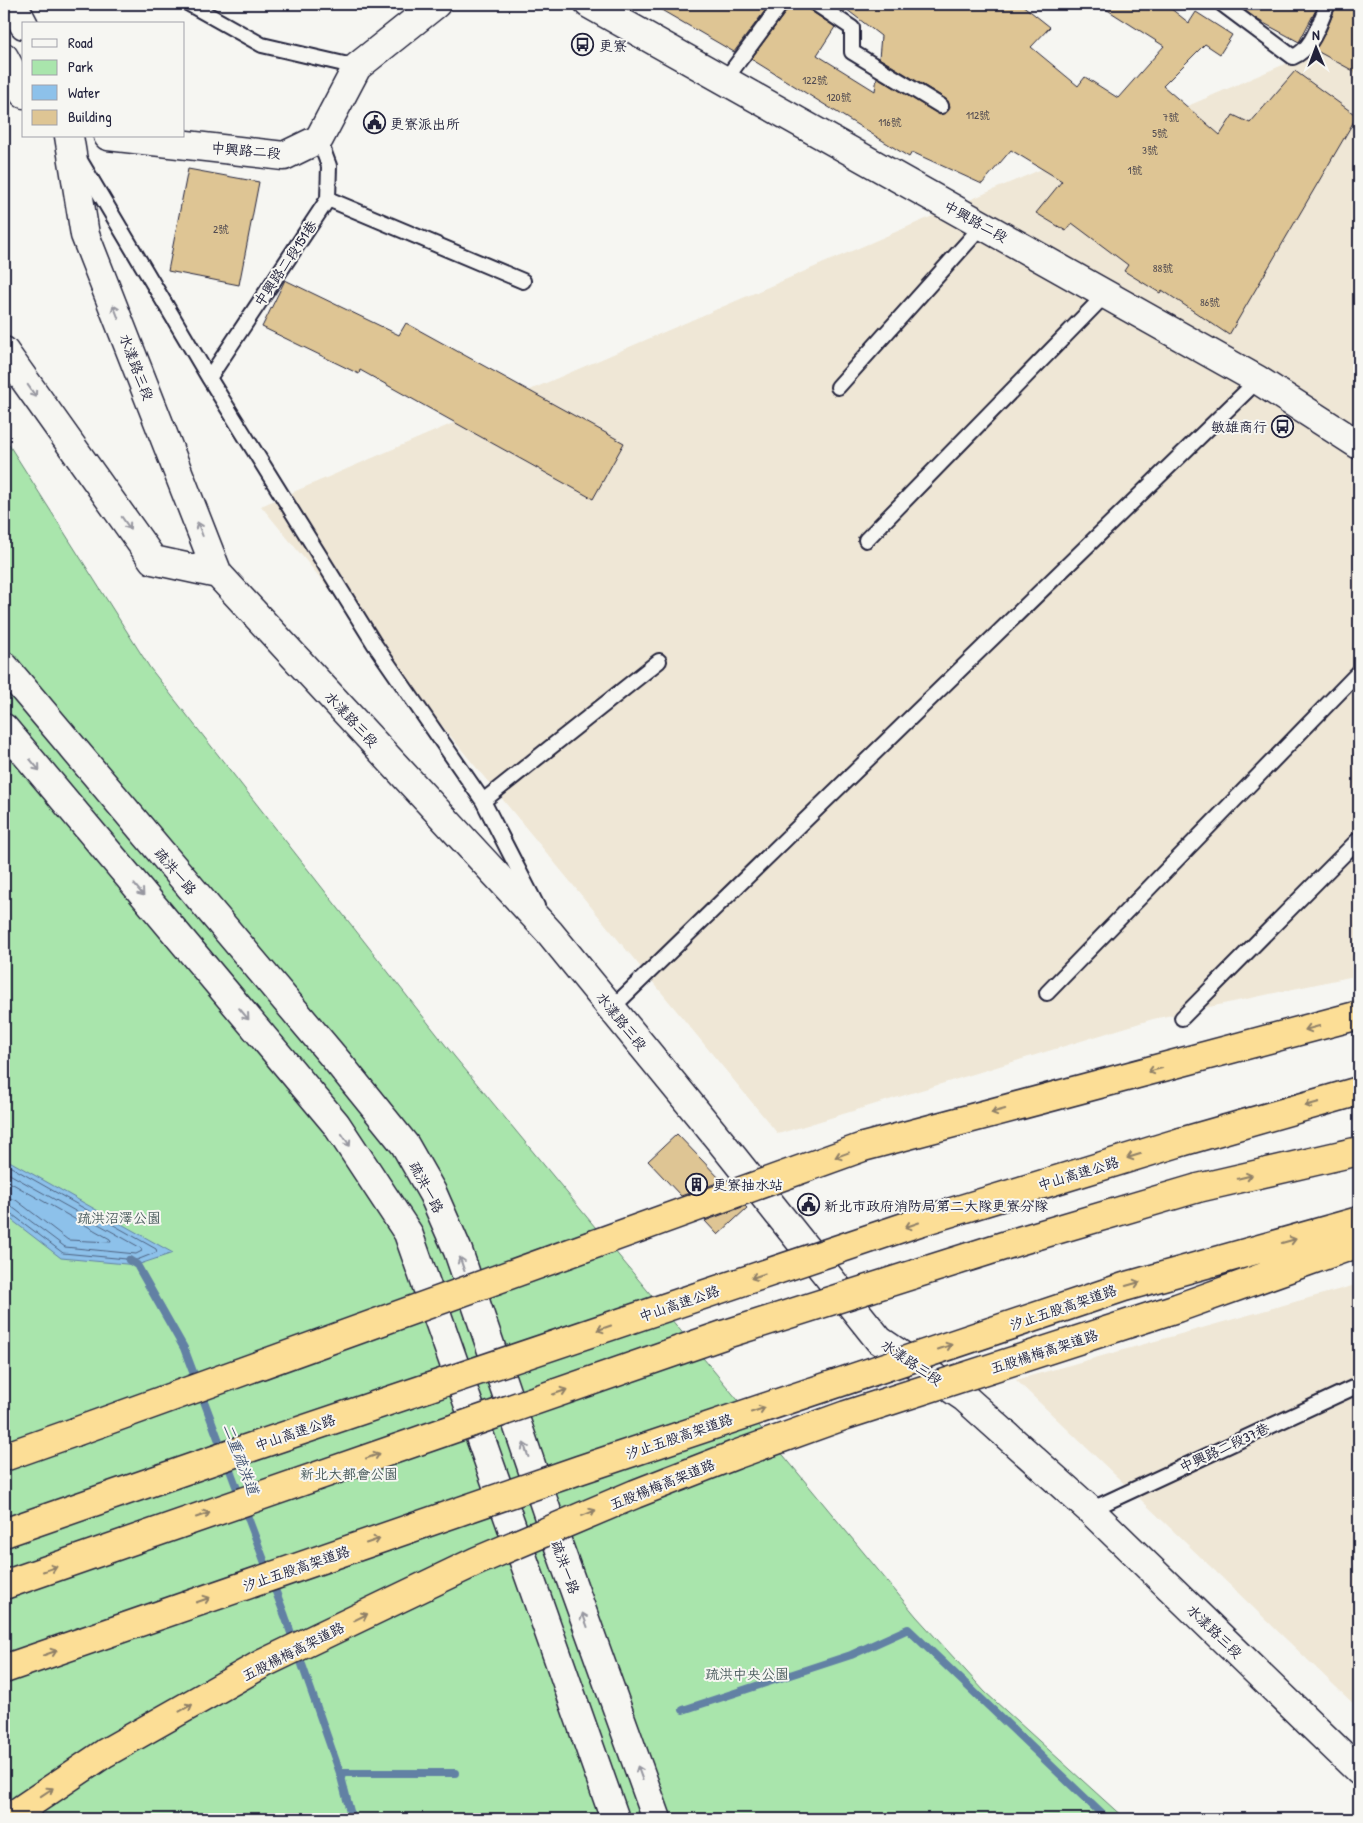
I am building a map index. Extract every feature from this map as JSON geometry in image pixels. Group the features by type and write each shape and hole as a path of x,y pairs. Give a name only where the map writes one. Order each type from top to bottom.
{"highway":[{"path":"4,1457 863,1147 1359,1015"},
{"name":"中山高速公路","path":"4,1533 246,1449 919,1222 1181,1142 1359,1091"},
{"path":"4,1585 726,1334 1022,1240 1198,1188 1359,1151"},
{"name":"汐止五股高架道路","path":"4,1669 579,1470 1124,1287 1359,1221"},
{"name":"五股楊梅高架道路","path":"7,1819 104,1753 262,1664 503,1550 635,1494 846,1415 1177,1308 1359,1243"},
{"path":"4,1451 75,1432"}],"street":[{"path":"13,4 22,22"},
{"path":"319,139 357,67 436,4"},
{"name":"中興路二段","path":"598,6 1258,380 1359,445"},
{"path":"4,57 22,90"},
{"path":"68,140 84,138"},
{"name":"中興路二段","path":"126,138 284,156 319,139"},
{"name":"水漾路三段","path":"68,140 85,235 218,574 550,933 879,1340 965,1398 1090,1510 1359,1771"},
{"path":"4,351 153,560 218,574"},
{"name":"疏洪一路","path":"4,666 337,1061 405,1146 433,1194 458,1251 559,1547 656,1819"},
{"path":"4,728 336,1124 408,1233 615,1819"}],"lane":[{"path":"190,4 262,45 357,67"},
{"path":"726,80 780,4"},
{"path":"816,4 852,28 852,52 941,106"},
{"path":"1222,4 1293,58 1303,53 1310,44 1328,4"},
{"path":"319,139 329,166 328,199 523,281"},
{"path":"68,140 209,378 375,645 483,800 550,933"},
{"name":"中興路二段151巷","path":"209,378 328,199"},
{"path":"838,387 983,225"},
{"path":"866,540 1106,294"},
{"path":"612,1008 1258,380"},
{"path":"483,800 659,661"},
{"path":"1047,993 1359,672"},
{"path":"1182,1018 1359,839"},
{"name":"中興路二段37巷","path":"1090,1510 1359,1385"}],"shaded area":[{"path":"1359,32 1359,975 1153,1019 778,1134 261,506"},
{"path":"1359,1284 1359,1709 1016,1380"}],"green space":[{"name":"新北大都會公園","path":"4,437 150,668 454,1056 916,1616 985,1692 1125,1819 4,1819"}],"water":[{"path":"4,1158 173,1253 137,1265 61,1258 4,1214"}],"building":[{"path":"651,4 770,4 734,52"},
{"path":"790,4 807,4 811,11 835,27 817,55 875,91 877,77 940,115 949,110 950,106 946,99 879,58 881,36 846,9 844,12 831,4 1021,4 1050,27 1031,47 1078,86 1085,77 1118,98 1164,46 1098,4 1165,4 1189,23 1196,12 1232,35 1220,54 1205,44 1163,86 1220,135 1233,115 1250,123 1295,71 1357,116 1229,335 1162,290 1160,293 1124,271 1128,265 1072,223 1066,231 1036,213 1062,181 1011,150 982,184 912,152 909,157 751,59"},
{"path":"1236,4 1319,4 1299,42 1258,20"},
{"path":"1337,4 1359,4 1359,74 1315,50 1326,31"},
{"path":"188,169 259,182 239,285 168,271"},
{"path":"285,280 399,335 406,323 624,443 593,499 360,370 359,374 262,327"},
{"path":"677,1134 722,1181 681,1196 648,1161"},
{"path":"745,1206 747,1208 718,1235 705,1221"}],"waterway":[{"name":"二重疏洪道","path":"129,1260 137,1265 184,1348 285,1616 340,1773 352,1819"},
{"path":"683,1710 851,1655 908,1629 1107,1819"},
{"path":"340,1773 455,1773"}],"place":[{"name":"更寮","path":"583,45"},
{"name":"更寮派出所","path":"374,123"},
{"name":"敏雄商行","path":"1283,426"},
{"name":"更寮抽水站","path":"697,1184"},
{"name":"新北市政府消防局第二大隊更寮分隊","path":"808,1205"}],"park label":[{"name":"疏洪沼澤公園","path":"119,1217"},
{"name":"疏洪中央公園","path":"747,1673"}]}
